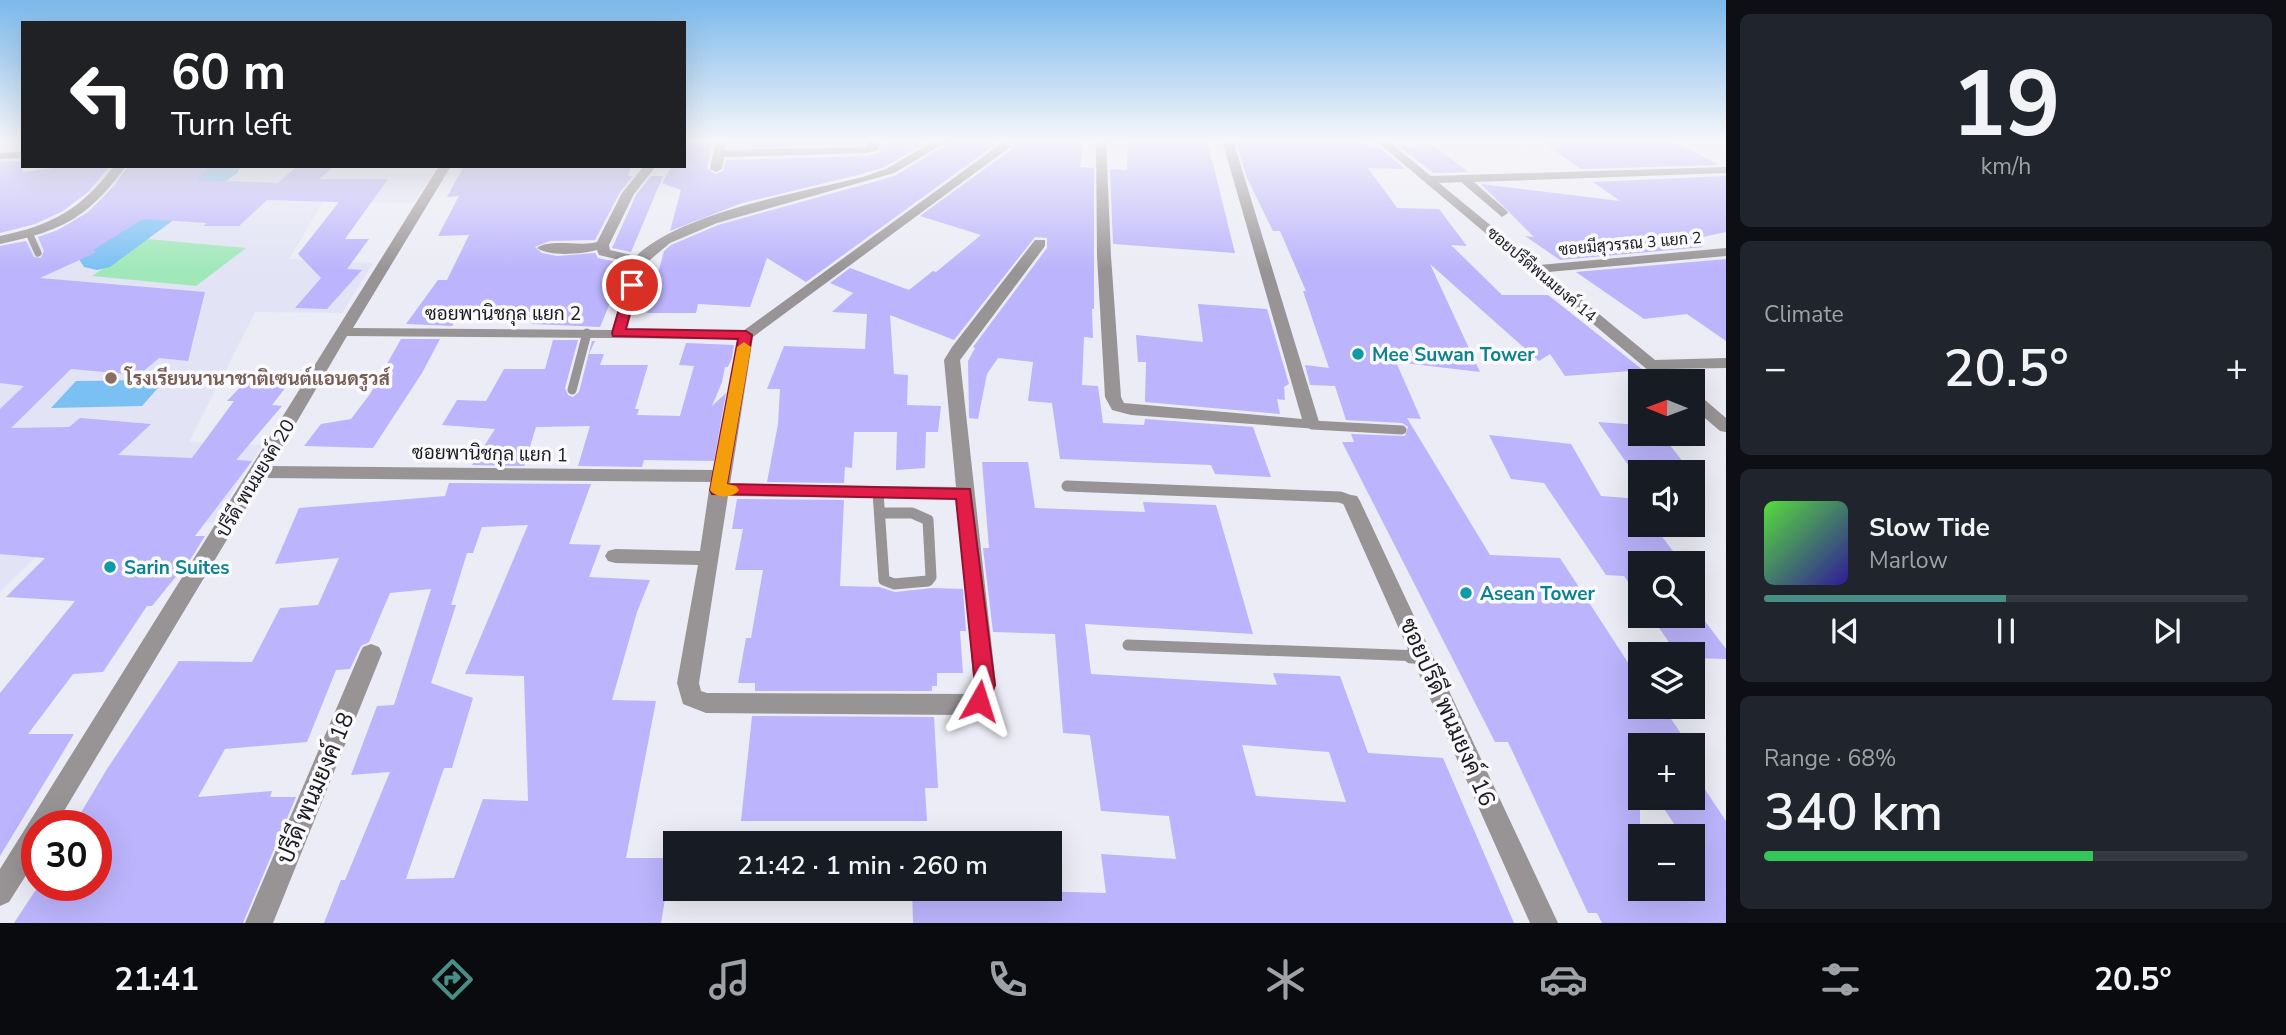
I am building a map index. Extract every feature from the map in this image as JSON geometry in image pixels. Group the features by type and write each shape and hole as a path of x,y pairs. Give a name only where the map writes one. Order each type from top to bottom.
{"street":[{"path":"0,240 29,233 63,219 95,199 107,183"},
{"name":"ปรีดี พนมยงค์ 20","path":"51,810 434,183"},
{"path":"636,183 628,193 602,245 604,252 615,257 639,261"},
{"path":"618,333 639,261 686,230 713,220 852,183"},
{"path":"954,183 746,335 688,683 691,697 706,703 964,705 979,701 985,685 952,360 957,349 1040,243"},
{"path":"1102,183 1105,282 1113,397 1118,406 1131,410 1312,425 1240,183"},
{"name":"ซอยปรีดีพนมยงค์ 14","path":"1432,183 1657,369"},
{"path":"1469,183 1502,213"},
{"path":"544,248 586,249 602,245"},
{"name":"ซอยมีสุวรรณ 3 แยก 2","path":"1536,269 1726,252"},
{"name":"ซอยพานิชกุล แยก 2","path":"344,332 746,335"},
{"path":"1652,365 1726,363"},
{"path":"1705,409 1726,427"},
{"name":"ซอยพานิชกุล แยก 1","path":"259,472 720,483 878,492 964,493"},
{"name":"ซอยปรีดี พนมยงค์ 16","path":"1351,501 1544,923"},
{"path":"615,556 708,558"},
{"name":"ปรีดี พนมยงค์ 18","path":"259,923 371,653"},
{"path":"0,894 21,860"}],"lane":[{"path":"29,233 38,253"},
{"path":"572,390 587,333"},
{"path":"1312,425 1402,430"},
{"path":"1067,486 1340,497 1351,501"},
{"path":"878,492 884,580 894,584 928,581 931,577 928,520 913,513 880,513"},
{"path":"1128,645 1422,656"}],"shaded area":[{"name":"โรงเรียนนานาชาติเซนต์แอนดรูวส์","path":"211,183 427,183 413,203 323,202 289,259 373,263 342,313 255,312 189,442 262,445 213,523 78,515 0,592 0,262 33,238 124,246"}],"green space":[{"path":"147,239 246,248 196,286 92,276"}],"water":[{"path":"165,380 142,406 51,408 76,381"}],"building":[{"path":"0,183 96,183 63,211 35,224 0,233"},
{"path":"116,183 385,183 345,239 369,239 347,269 362,270 327,309 295,308 321,278 298,254 339,202 267,200 239,226 203,226 207,223 143,219 93,250 97,252 40,278 205,292 188,361 159,358 139,375 71,369 11,428 69,427 80,418 151,424 118,455 192,458 234,401 227,401 248,379 293,378 272,405 282,406 236,460 252,461 195,536 205,536 192,557 152,606 147,606 103,672 73,674 28,734 74,734 28,810 21,810 21,821 0,856 0,693 75,601 6,597 45,558 0,554 0,409 24,386 0,383 0,246 26,241 34,257 41,258 44,251 38,237 58,230 88,212"},
{"path":"455,183 627,183 595,240 550,241 535,247 542,253 557,256 595,253 598,258 626,264 600,327 532,324 540,312 461,312 452,326 406,324 438,280 447,280 469,235 438,236 459,196 447,197"},
{"path":"645,183 660,183 631,252 612,248 636,195"},
{"path":"662,183 824,183 742,203 670,231 681,190"},
{"path":"869,183 942,183 806,282 767,258 750,307 698,304 696,313 647,313 664,251 671,245 718,225"},
{"path":"965,183 1094,183 1093,338 1084,337 1082,385 1098,386 1103,423 1144,425 1145,419 1253,427 1271,477 1215,474 1211,465 1060,459 1052,403 1028,401 1033,362 998,358 987,374 978,419 969,418 968,361 975,348 973,347 1047,248 1047,238 1035,237 954,340 890,315 894,374 908,375 907,405 941,406 938,432 926,432 925,468 896,470 897,432 854,432 852,468 845,467 844,483 767,482 778,424 780,389 767,389 784,346 865,349 867,314 832,312 853,293 830,283 850,268 909,290 981,235 920,216"},
{"path":"1111,183 1218,183 1235,253 1113,244"},
{"path":"1249,183 1379,183 1397,208 1439,209 1467,246 1451,245 1502,295 1548,295 1642,369 1565,376 1550,354 1539,361 1430,264 1480,372 1396,362 1421,419 1407,418 1490,555 1560,558 1628,663 1628,719 1671,719 1681,733 1628,733 1628,810 1640,810 1640,824 1628,824 1628,901 1705,901 1705,824 1674,824 1665,810 1705,810 1705,790 1726,821 1726,923 1602,923 1597,913 1588,913 1508,742 1495,742 1342,442 1354,442 1351,434 1405,436 1408,427 1402,423 1346,420 1335,386 1310,385 1305,365 1329,368 1303,291 1306,291 1280,231 1273,231"},
{"path":"1595,183 1726,183 1726,232 1689,240 1704,247 1560,260 1525,236 1534,237 1481,184 1620,201"},
{"path":"1726,259 1726,341 1687,314 1644,319 1576,272"},
{"path":"1198,304 1267,309 1289,384 1284,387 1285,400 1277,399 1280,414 1145,402 1146,362 1138,362 1136,335 1203,342"},
{"path":"401,339 440,339 422,373 373,448 304,446 321,424 351,419 370,394"},
{"path":"553,340 578,340 565,388 568,395 573,397 579,392 592,341 595,341 589,354 604,354 600,365 648,365 635,409 639,409 637,415 680,416 694,366 679,365 686,343 734,345 732,358 728,367 725,367 712,406 726,393 714,461 644,460 642,467 578,466 590,426 536,427 524,466 472,465 495,429 442,425 457,400 486,401 504,369 545,369"},
{"path":"1598,422 1628,424 1628,446 1670,446 1682,460 1628,460 1628,465"},
{"path":"1489,435 1571,444 1601,496 1628,498 1628,537 1662,537 1673,551 1628,551 1628,582 1624,576 1606,575 1544,483 1511,479"},
{"path":"982,462 1028,462 1035,508 1145,512 1143,502 1216,505 1253,634 1085,624 1091,674 1277,685 1273,673 1340,676 1368,753 1443,758 1514,923 913,923 912,901 1062,901 1062,892 1106,893 1101,854 1176,859 1169,816 1101,811 1090,735 1063,733 1055,634 993,632 983,548 989,548","holes":["1242,745 1329,752 1346,802 1256,796"]},
{"path":"449,483 591,484 569,544 601,545 589,577 650,580 637,612 612,700 656,701 626,858 663,858 665,901 661,923 324,923 390,772 351,775 377,706 394,705 431,589 390,593 369,642 361,646 350,669 336,670 307,742 225,749 198,797 272,791 270,797 296,797 243,923 14,923 28,901 112,901 112,810 83,810 179,661 252,662 280,608 318,605 339,558 275,564 299,508 445,496","holes":["528,525 465,674 524,676 528,801 483,799 454,878 406,879 444,768 452,768 473,698 431,683 456,605 451,605 467,553 473,553 482,527"]},
{"path":"737,499 844,500 840,586 879,587 895,592 933,588 963,589 966,631 960,631 963,673 937,673 937,686 932,686 932,691 755,691 755,683 738,683 746,638 751,638 763,570 735,570 743,529 732,529"},
{"path":"1705,621 1726,649 1726,659 1705,658 1705,642 1669,642 1659,628 1705,628"},
{"path":"752,716 934,717 938,788 925,788 927,821 741,821"}],"waterway":[{"path":"97,259 202,183"}],"slow traffic":[{"path":"731,490 718,490 744,347"}],"place":[{"name":"Mee Suwan Tower","path":"1358,354"},
{"name":"โรงเรียนนานาชาติเซนต์แอนดรูวส์","path":"111,378"},
{"name":"Sarin Suites","path":"110,567"},
{"name":"Asean Tower","path":"1466,593"}],"route":[{"path":"632,285 618,333 746,335 718,490 964,493 985,685 979,701"}]}
